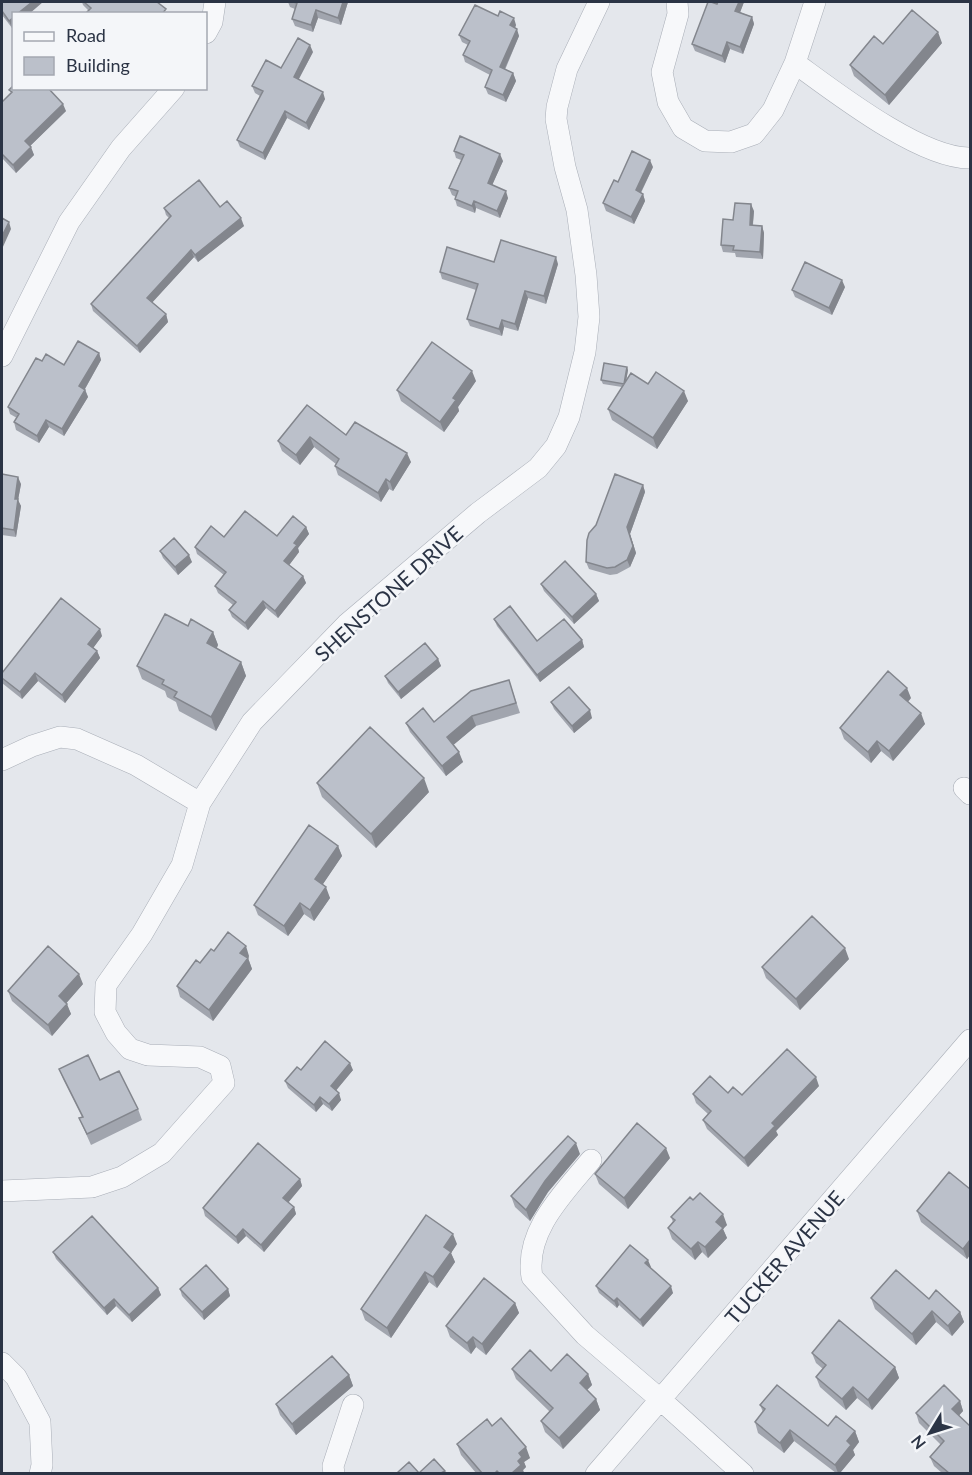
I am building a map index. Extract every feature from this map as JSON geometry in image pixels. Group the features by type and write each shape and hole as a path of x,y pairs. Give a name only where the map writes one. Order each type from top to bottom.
{"street":[{"path":"207,31 212,22 215,2"},
{"name":"SHENSTONE DRIVE","path":"2,1191 92,1187 122,1177 162,1153 225,1083 220,1066 201,1057 148,1055 130,1049 116,1033 105,1012 106,985 142,934 182,865 200,802 252,722 347,624 478,513 538,468 556,446 569,417 585,352 589,317 577,210 565,166 556,119 557,107 567,69 599,2"},
{"path":"677,2 678,14 662,72 668,102 683,128 705,141 731,142 754,134 773,110 795,63 815,2"},
{"path":"795,63 871,117 891,128 943,153 970,158"},
{"path":"2,356 69,222 121,148 172,90"},
{"path":"2,760 32,746 60,738 77,739 136,765 200,802"},
{"name":"TUCKER AVENUE","path":"596,1473 970,1040"},
{"path":"591,1160 547,1214 535,1244 530,1267 532,1277 585,1335 742,1473"},
{"path":"2,1363 16,1377 40,1422 42,1465 40,1473"},
{"path":"334,1473 333,1466 353,1405"}],"building":[{"path":"2,2 32,2 20,12 12,12 12,19 9,21 2,11"},
{"path":"84,2 157,2 166,9 164,12 87,12 91,8"},
{"path":"293,2 343,2 338,18 316,10 311,25 292,19 297,3"},
{"path":"708,2 717,4 718,2 739,2 735,11 752,17 740,47 727,42 722,56 692,44"},
{"path":"475,5 498,16 500,11 514,18 510,25 517,29 500,67 513,73 503,95 485,87 492,70 463,55 470,41 459,35"},
{"path":"912,10 938,32 885,95 850,65 874,36 883,44"},
{"path":"298,38 310,45 294,77 323,92 306,123 285,111 263,153 237,140 263,91 252,86 266,60 281,68"},
{"path":"12,87 12,90 50,90 63,104 25,141 31,147 13,165 2,154 2,102 12,92 9,90"},
{"path":"460,136 500,154 488,183 506,191 497,211 474,201 472,206 455,199 458,191 449,188 464,155 454,151"},
{"path":"632,151 650,160 636,190 643,194 631,217 603,203 614,180 618,182"},
{"path":"199,180 220,207 227,201 241,218 195,255 191,250 147,298 166,314 137,346 91,304 171,216 164,208"},
{"path":"735,203 751,204 750,225 762,226 760,252 733,250 734,246 721,245 723,219 733,220"},
{"path":"2,218 9,222 2,236"},
{"path":"501,240 556,257 544,296 525,291 515,324 502,320 499,329 467,319 478,284 440,272 447,247 494,262"},
{"path":"805,262 842,280 829,308 792,290"},
{"path":"78,341 99,353 79,386 85,390 62,429 46,420 37,436 14,422 19,414 8,407 36,358 42,361 46,354 64,365"},
{"path":"432,342 472,371 453,398 456,400 440,422 397,390"},
{"path":"604,363 627,367 624,384 601,380"},
{"path":"656,372 684,391 653,438 608,409 631,373 648,384"},
{"path":"307,405 346,435 355,422 407,453 390,482 386,479 378,493 335,466 339,459 310,437 296,455 278,441"},
{"path":"2,474 18,477 14,530 2,528"},
{"path":"615,474 643,485 627,527 633,546 627,560 615,567 607,568 586,562 587,540 589,533 596,525"},
{"path":"245,511 277,536 293,516 306,527 294,543 297,545 284,561 303,576 275,611 263,601 245,623 229,610 236,602 215,586 226,572 195,547 211,526 224,537"},
{"path":"174,538 189,555 175,567 160,551"},
{"path":"565,561 596,594 572,617 541,584"},
{"path":"61,598 100,629 88,644 97,651 62,695 35,673 20,692 2,678 2,673"},
{"path":"510,606 537,641 564,619 582,640 537,675 494,619"},
{"path":"165,614 188,626 191,619 213,632 207,643 241,662 211,717 174,697 177,692 162,684 164,680 137,666"},
{"path":"425,643 438,659 398,692 385,676"},
{"path":"888,671 907,688 900,695 921,713 889,751 877,741 868,752 840,728"},
{"path":"509,680 516,703 472,716 447,737 459,752 442,766 406,723 423,708 434,722 471,691"},
{"path":"569,687 590,710 572,726 551,702"},
{"path":"370,727 424,778 371,834 317,783"},
{"path":"309,825 338,846 315,879 326,887 310,910 300,903 284,926 254,905"},
{"path":"812,916 845,948 796,999 762,967"},
{"path":"228,932 246,946 240,953 248,958 209,1010 177,986 196,960 200,963 211,949 214,951"},
{"path":"48,946 79,974 59,996 67,1004 48,1025 8,991"},
{"path":"325,1041 350,1063 331,1086 339,1093 329,1104 320,1097 314,1105 285,1081 297,1067 301,1070"},
{"path":"787,1049 816,1077 772,1123 775,1126 744,1158 703,1120 711,1111 693,1094 710,1076 728,1093 733,1087 742,1095"},
{"path":"88,1055 100,1080 119,1071 138,1109 87,1134 79,1118 83,1117 59,1069"},
{"path":"637,1123 666,1148 624,1198 595,1174"},
{"path":"568,1136 576,1143 545,1181 526,1210 511,1196"},
{"path":"258,1143 300,1179 283,1198 294,1207 261,1245 243,1229 236,1237 203,1208"},
{"path":"949,1172 970,1189 970,1240 963,1249 917,1211"},
{"path":"700,1193 723,1214 716,1222 723,1228 705,1247 698,1242 691,1249 668,1228 675,1220 671,1217 690,1197 693,1200"},
{"path":"426,1215 453,1234 444,1247 451,1252 433,1277 425,1272 387,1328 361,1309"},
{"path":"92,1216 158,1288 129,1315 114,1299 104,1308 53,1252"},
{"path":"630,1245 648,1260 645,1263 671,1286 640,1320 617,1298 614,1301 596,1286"},
{"path":"206,1265 228,1289 202,1312 180,1289"},
{"path":"896,1270 929,1299 936,1290 960,1312 948,1326 932,1311 912,1334 871,1298"},
{"path":"484,1278 515,1303 482,1344 473,1337 467,1343 446,1326"},
{"path":"839,1320 895,1367 868,1400 853,1387 842,1399 816,1377 826,1365 812,1353"},
{"path":"530,1350 551,1371 567,1354 588,1374 580,1383 596,1399 559,1438 541,1421 553,1408 512,1369"},
{"path":"332,1356 349,1375 292,1424 276,1404"},
{"path":"777,1385 828,1426 836,1416 855,1431 847,1441 851,1445 835,1465 790,1430 780,1443 755,1422 765,1409 760,1405"},
{"path":"944,1385 960,1401 952,1409 970,1426 970,1473 949,1473 930,1457 944,1441 916,1413"},
{"path":"501,1418 526,1447 519,1453 522,1457 518,1461 521,1465 512,1473 497,1471 482,1473 457,1444 487,1419 492,1426"},
{"path":"434,1459 445,1471 441,1473 419,1473"},
{"path":"409,1462 419,1473 397,1473"}]}
